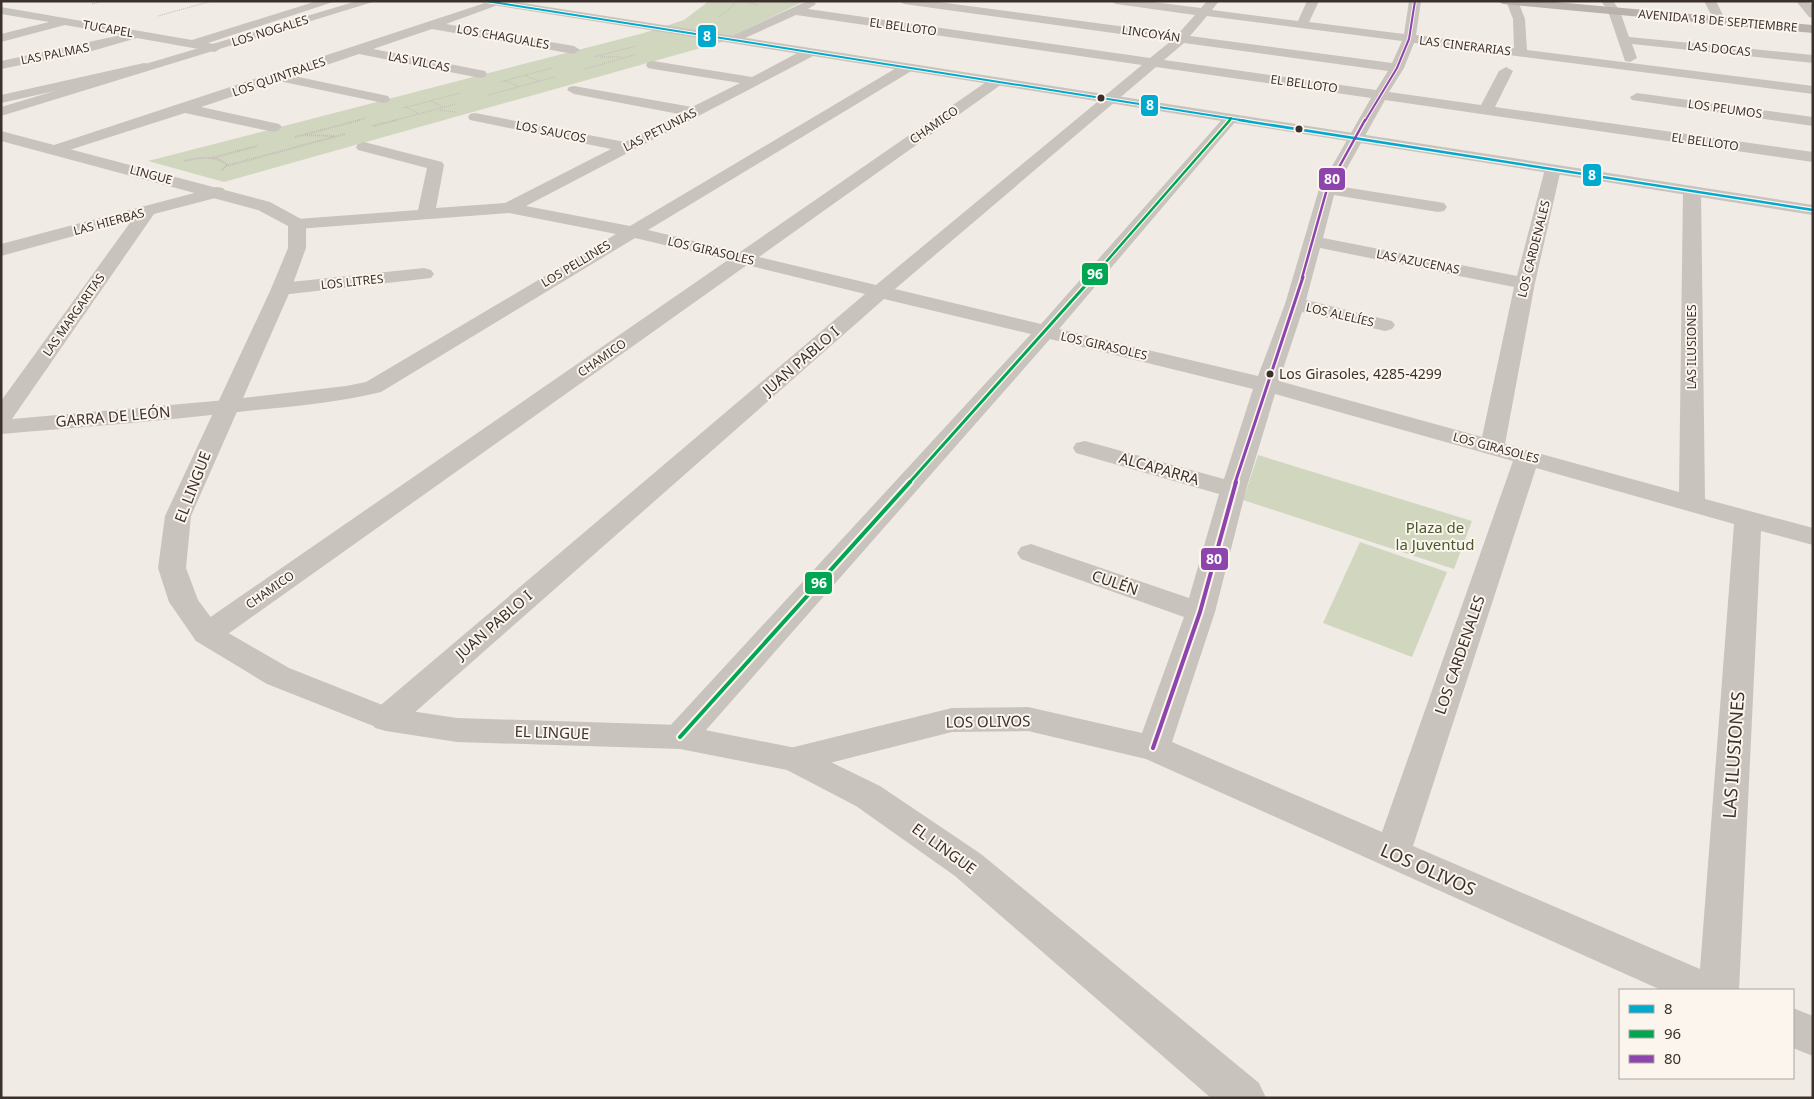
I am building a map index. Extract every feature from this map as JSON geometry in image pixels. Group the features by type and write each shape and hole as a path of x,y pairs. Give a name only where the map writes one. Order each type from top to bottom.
{"main road":[{"name":"AVENIDA 18 DE SEPTIEMBRE","path":"1510,2 1610,6 1720,21 1813,29"}],"street":[{"path":"192,44 330,1"},
{"name":"LOS NOGALES","path":"1,112 370,1"},
{"path":"732,39 817,1"},
{"name":"LINCOYÁN","path":"904,1 1397,68"},
{"name":"LAS CINERARIAS","path":"1116,1 1209,7 1302,25 1520,53 1635,82 1813,90"},
{"path":"1302,25 1313,1"},
{"path":"1153,748 1200,612 1233,490 1266,384 1295,304 1327,189 1354,138 1397,68 1409,39 1414,1"},
{"path":"1710,1 1720,21"},
{"path":"1802,1 1813,14"},
{"path":"496,2 1813,210"},
{"name":"LOS QUINTRALES","path":"54,150 278,77 496,2"},
{"path":"1510,2 1518,12 1521,25 1520,53"},
{"path":"1610,6 1625,40 1635,82 1628,131"},
{"name":"JUAN PABLO I","path":"386,718 882,291 1182,38 1209,7"},
{"name":"TUCAPEL","path":"1,10 215,48"},
{"name":"EL BELLOTO","path":"794,11 1813,157"},
{"path":"1,38 68,21"},
{"name":"LOS CHAGUALES","path":"432,25 574,50"},
{"name":"LAS PALMAS","path":"1,64 92,47 138,34"},
{"name":"LAS DOCAS","path":"1625,40 1813,59"},
{"name":"LAS VILCAS","path":"358,50 480,74"},
{"name":"LAS PETUNIAS","path":"509,208 810,52"},
{"name":"LOS NOGALES","path":"1,99 170,61"},
{"path":"653,65 754,81"},
{"name":"LOS PELLINES","path":"226,407 346,393 373,387 630,231 908,67"},
{"path":"1486,110 1506,71"},
{"path":"278,77 383,99"},
{"name":"CHAMICO","path":"207,634 997,81"},
{"name":"LOS PEUMOS","path":"1635,82 1813,122"},
{"path":"574,90 693,112"},
{"path":"185,108 274,127"},
{"name":"LOS SAUCOS","path":"475,117 627,147"},
{"path":"680,737 1045,332 1231,118"},
{"name":"LINGUE","path":"1,136 217,192 264,206 297,224"},
{"path":"364,147 436,165 426,214"},
{"name":"LOS CARDENALES","path":"1492,447 1524,283 1553,169"},
{"path":"1327,189 1438,207"},
{"name":"LAS ILUSIONES","path":"1692,191 1692,503"},
{"name":"LAS HIERBAS","path":"1,250 217,192"},
{"name":"LOS GIRASOLES","path":"297,224 509,208 630,231 1266,384 1813,537"},
{"name":"LAS MARGARITAS","path":"1,418 147,212"},
{"name":"EL LINGUE","path":"297,224 297,248 281,289 178,516 172,568 184,602 207,634 278,676 386,718 457,730 680,737 794,759 868,796 968,865 1244,1098"},
{"name":"LAS AZUCENAS","path":"1311,241 1524,283"},
{"name":"LOS LITRES","path":"281,289 424,274"},
{"name":"LOS ALELÍES","path":"1295,304 1385,325"},
{"name":"GARRA DE LEÓN","path":"1,427 226,407"},
{"name":"ALCAPARRA","path":"1085,448 1233,490"},
{"name":"LOS CARDENALES","path":"1392,854 1527,457"},
{"name":"LAS ILUSIONES","path":"1719,989 1748,519"},
{"name":"CULÉN","path":"1031,553 1200,612"},
{"name":"LOS OLIVOS","path":"794,759 952,720 1028,719 1153,748 1702,989"},
{"path":"1794,1028 1813,1036"}],"path":[{"path":"112,29 212,1"},
{"path":"718,17 738,1"},
{"path":"586,59 687,32"},
{"path":"574,50 595,57 634,60"},
{"path":"495,83 560,66"},
{"path":"525,75 539,81"},
{"path":"504,81 518,87"},
{"path":"397,109 468,90"},
{"path":"431,100 444,107"},
{"path":"406,107 418,114"},
{"path":"292,137 368,117"},
{"path":"274,127 301,135 337,136 364,147"},
{"path":"212,158 265,144"}],"green space":[{"path":"709,1 804,1 722,42 224,182 148,161 644,33 684,20"},
{"name":"Plaza de la Juventud","path":"1258,455 1472,521 1454,569 1243,500"},
{"path":"1360,542 1447,572 1412,657 1323,623"}],"transit line":[{"name":"8","path":"486,1 1813,210"},
{"name":"80","path":"1153,748 1200,612 1233,490 1266,385 1295,304 1327,189 1354,138 1397,68 1409,39 1415,1"},
{"name":"96","path":"680,737 1045,332 1231,118"}],"place":[{"name":"Los Girasoles, 4285-4299","path":"1270,374"}]}
